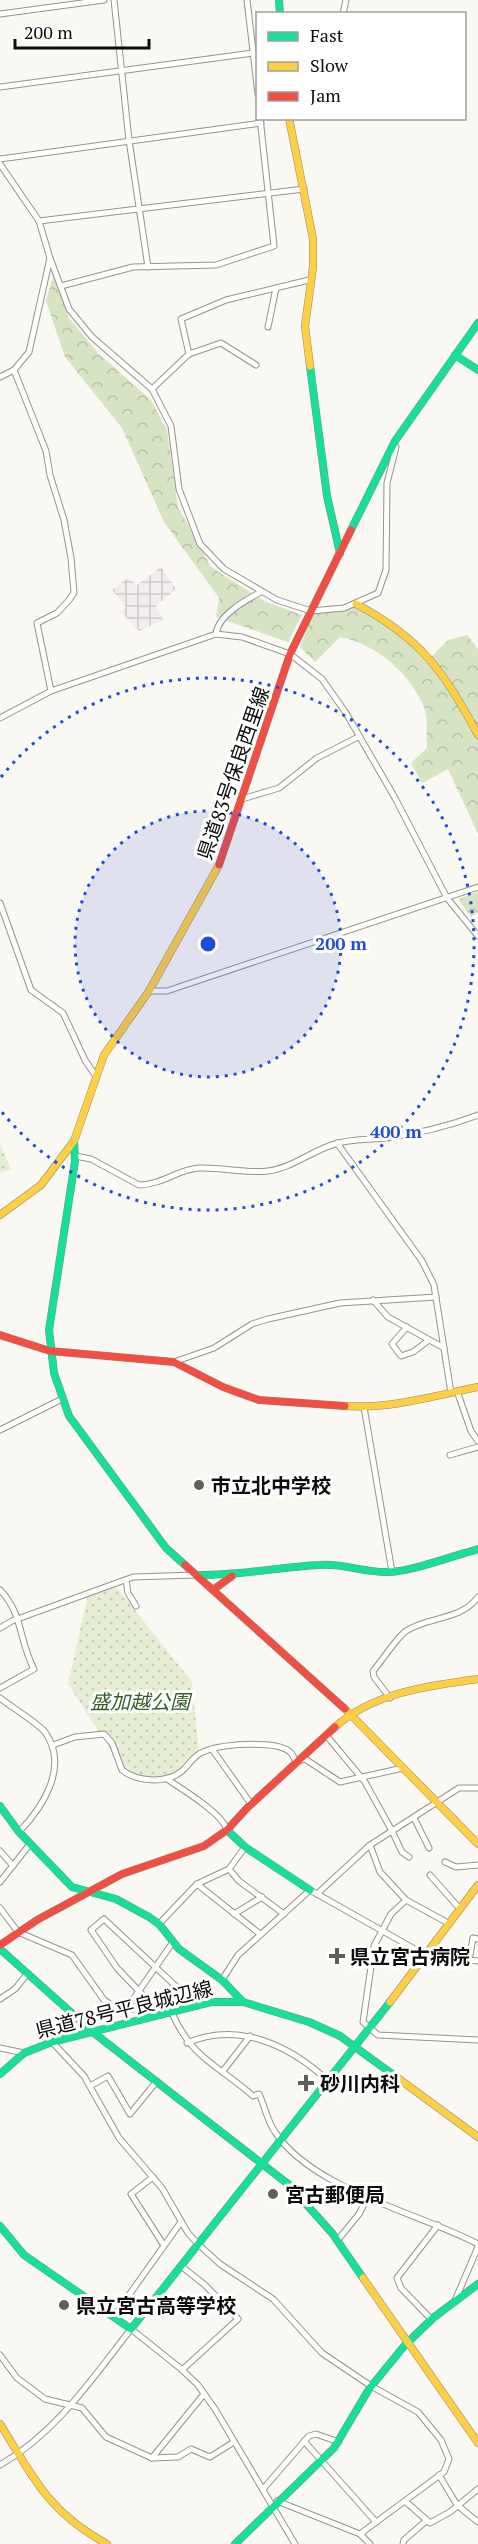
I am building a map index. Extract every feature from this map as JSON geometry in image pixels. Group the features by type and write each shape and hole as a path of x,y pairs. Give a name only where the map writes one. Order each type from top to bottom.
{"street":[{"path":"0,14 104,0"},
{"path":"114,0 129,140 148,267"},
{"path":"248,0 256,78"},
{"path":"0,87 253,53"},
{"path":"289,120 304,189 313,258 305,329 327,496 340,553"},
{"path":"0,159 260,121 274,246 216,265 133,267 61,286"},
{"path":"0,164 39,221 69,309 92,337 153,389 171,426 178,489 200,544 224,569 277,600 311,612 337,610 378,593 388,547 387,483 398,436"},
{"path":"39,221 304,189"},
{"path":"0,377 23,362 31,346 50,258"},
{"path":"189,354 181,319 226,300 309,280"},
{"path":"268,327 276,288"},
{"name":"県道83号保良西里線","path":"0,1215 41,1185 74,1141 82,1122 95,1075 112,1042 149,992 217,872 290,654 398,436 478,323"},
{"path":"153,389 189,354 220,343 256,365"},
{"path":"455,356 478,370"},
{"path":"14,370 46,452 50,476 64,520 71,558 74,592 64,608 37,623 51,691"},
{"path":"216,634 220,623 242,603 261,592"},
{"path":"356,604 387,618 419,645 450,684 478,735"},
{"path":"0,718 51,691 216,634 244,638 290,654 322,679 346,713 395,798 447,898 478,936"},
{"path":"242,799 279,788 317,758 358,737"},
{"path":"149,992 167,991 478,887"},
{"path":"0,903 31,990 63,1013 85,1060 95,1075"},
{"path":"75,1156 91,1159 139,1185 159,1184 199,1168 261,1172 281,1169 310,1152 337,1143 389,1137 478,1116"},
{"path":"74,1141 75,1156 51,1310 50,1351 62,1399 75,1425 166,1548 350,1714 478,1844"},
{"path":"337,1143 422,1261 434,1285 454,1392 471,1431 478,1441"},
{"path":"174,1362 214,1348 252,1324 268,1319 340,1303 436,1297"},
{"path":"373,1300 384,1314 444,1348"},
{"path":"406,1327 392,1344 401,1356 413,1352 429,1340"},
{"path":"0,1335 50,1351 174,1362 223,1387 259,1400 364,1407 478,1387"},
{"path":"0,1430 62,1399"},
{"path":"364,1407 392,1572"},
{"path":"450,1455 478,1447"},
{"path":"0,1628 19,1619 145,1575 232,1576 270,1568 329,1564 373,1572 392,1572 478,1549"},
{"path":"213,1590 232,1576"},
{"path":"126,1580 136,1606"},
{"path":"0,1590 9,1599 19,1619 24,1651 33,1669 0,1688"},
{"path":"390,1698 374,1677 373,1671 404,1632 420,1624 446,1619 473,1603 478,1597"},
{"path":"478,1679 408,1689 350,1714 251,1804 227,1830 204,1846 133,1869 18,1932 0,1947 94,2034 288,2184 337,2241 478,2443"},
{"path":"0,1698 44,1730 53,1745 53,1783 36,1812 19,1832"},
{"path":"53,1745 75,1737 104,1734 112,1743 120,1767 135,1778 167,1779 182,1772 199,1753 212,1749 250,1745 287,1750 296,1762"},
{"path":"326,1735 363,1778 402,1852 409,1857"},
{"path":"212,1749 251,1804"},
{"path":"296,1762 305,1759 340,1782 403,1768"},
{"path":"167,1779 220,1818 227,1830 245,1847 310,1890 427,1956"},
{"path":"317,1894 370,1845 459,1788 478,1788"},
{"path":"0,1806 19,1832 72,1887 116,1899 159,1924 179,1949 222,1980 240,1995 243,2002"},
{"path":"414,1818 429,1848"},
{"path":"0,1882 30,1844"},
{"path":"370,1845 380,1872 406,1900 448,1923"},
{"path":"159,1924 197,1884 229,1869 245,1847"},
{"path":"0,1851 14,1866"},
{"path":"445,1862 456,1867 478,1865"},
{"path":"229,1869 239,1881 284,1914"},
{"path":"430,1875 460,1909"},
{"path":"197,1884 260,1934"},
{"path":"0,2465 20,2453 52,2426 72,2404 280,2138 427,1956 448,1923 478,1885"},
{"path":"222,1980 237,1955 310,1890"},
{"path":"234,1914 262,1897"},
{"path":"406,1900 391,1914 384,1932 374,1946 363,2022 378,2035 478,2040"},
{"path":"0,1908 18,1932 72,1955 104,2000 116,2008 159,2013"},
{"path":"159,2013 117,1968 91,1930 104,1919 156,1965 197,2006"},
{"path":"478,1939 473,1938 469,1960 478,1961"},
{"path":"127,2008 173,1941"},
{"path":"0,1999 15,1989 28,1973"},
{"name":"県道78号平良城辺線","path":"0,2074 24,2053 52,2042 94,2034 159,2013 172,2013 226,2000 243,2002 309,2022 355,2047 478,2137"},
{"path":"172,2013 187,2043 196,2053 253,2096 259,2094 273,2129 287,2147 320,2172 368,2197 438,2225 478,2246 455,2300"},
{"path":"187,2043 218,2034 250,2036 291,2052 327,2080"},
{"path":"223,2072 250,2036"},
{"path":"52,2042 73,2063 90,2086 119,2138 153,2177 181,2222 198,2244 220,2264 273,2299 322,2354 371,2386 418,2412 441,2440 449,2459 444,2472 360,2534"},
{"path":"0,2048 24,2053"},
{"path":"90,2086 108,2076 130,2114 157,2081"},
{"path":"153,2177 131,2194 163,2244"},
{"path":"337,2241 359,2214 368,2197"},
{"path":"114,2316 163,2244 181,2222"},
{"path":"432,2320 401,2288 397,2278 438,2225"},
{"path":"0,2226 24,2254 114,2316 182,2370 204,2394 275,2502 296,2544"},
{"path":"181,2266 205,2285 238,2319 182,2370"},
{"path":"235,2544 275,2502 323,2460 339,2442 371,2386 408,2343 455,2300 478,2284"},
{"path":"0,2355 17,2378 45,2399 72,2404 86,2411 106,2437 153,2458 178,2457 191,2449 210,2457 234,2442"},
{"path":"0,2368 6,2364"},
{"path":"153,2458 204,2394"},
{"path":"0,2424 54,2509 74,2527 107,2544"},
{"path":"264,2488 311,2434 339,2442"},
{"path":"304,2441 323,2460 352,2499 376,2522"},
{"path":"439,2475 457,2505 478,2522"},
{"path":"405,2500 426,2521 432,2523 478,2489"},
{"path":"275,2502 360,2534 370,2544"},
{"path":"404,2544 404,2540 426,2521"}],"shaded area":[{"path":"161,567 176,589 156,606 163,620 139,631 120,611 126,607 112,590 128,578 137,585"}],"green space":[{"path":"53,276 69,318 98,353 151,400 167,430 178,507 211,567 264,601 302,615 288,642 216,617 219,598 164,522 122,428 65,357 46,301"},
{"path":"358,607 396,630 426,662 448,640 467,635 478,649 478,834 448,769 422,783 411,763 427,748 425,710 412,685 392,663 367,646 340,637 315,662 300,647 313,613"},
{"path":"478,892 478,912 471,917 458,899"},
{"path":"0,1144 11,1169 0,1173"},
{"name":"盛加越公園","path":"114,1584 192,1682 199,1753 167,1779 127,1775 68,1684 88,1595"}],"traffic: fast":[{"path":"279,0 280,12"},
{"path":"351,530 395,441 478,323"},
{"path":"455,355 478,370"},
{"path":"310,366 327,496 340,553"},
{"path":"74,1141 75,1161 49,1330 54,1373 69,1416 166,1548 185,1565"},
{"path":"196,1575 329,1565 389,1572 421,1566 478,1549"},
{"path":"0,1806 19,1832 72,1887 116,1899 149,1917 159,1924 179,1949 222,1980 243,2002"},
{"path":"227,1830 245,1847 310,1890"},
{"path":"0,1949 94,2033 288,2184 332,2233 363,2278"},
{"path":"0,2074 24,2053 52,2042 211,2002 243,2002 309,2022 340,2036 399,2079"},
{"path":"0,2226 24,2255 131,2329 390,2002"},
{"path":"235,2544 334,2448 369,2389 405,2345 433,2318 478,2284"}],"traffic: slow":[{"path":"289,120 313,239 313,267 305,326 310,366"},
{"path":"356,604 398,630 429,659 454,693 478,735"},
{"path":"0,1215 41,1185 74,1141 104,1055 149,991 219,865"},
{"path":"345,1406 395,1404 478,1387"},
{"path":"335,1727 350,1715 384,1698 421,1688 478,1679"},
{"path":"345,1709 478,1844"},
{"path":"390,2002 478,1885"},
{"path":"399,2079 478,2137"},
{"path":"363,2278 478,2443"},
{"path":"0,2424 33,2477 56,2506 87,2532 107,2544"}],"traffic: jam":[{"path":"219,865 290,654 351,530"},
{"path":"0,1335 50,1351 174,1362 223,1387 259,1400 345,1406"},
{"path":"185,1565 345,1709"},
{"path":"213,1590 232,1576"},
{"path":"0,1945 37,1920 122,1874 204,1846 227,1830 247,1808 335,1727"}],"place":[{"name":"市立北中学校","path":"199,1485"},
{"name":"県立宮古病院","path":"337,1956"},
{"name":"砂川内科","path":"306,2083"},
{"name":"宮古郵便局","path":"273,2194"},
{"name":"県立宮古高等学校","path":"64,2305"}]}
